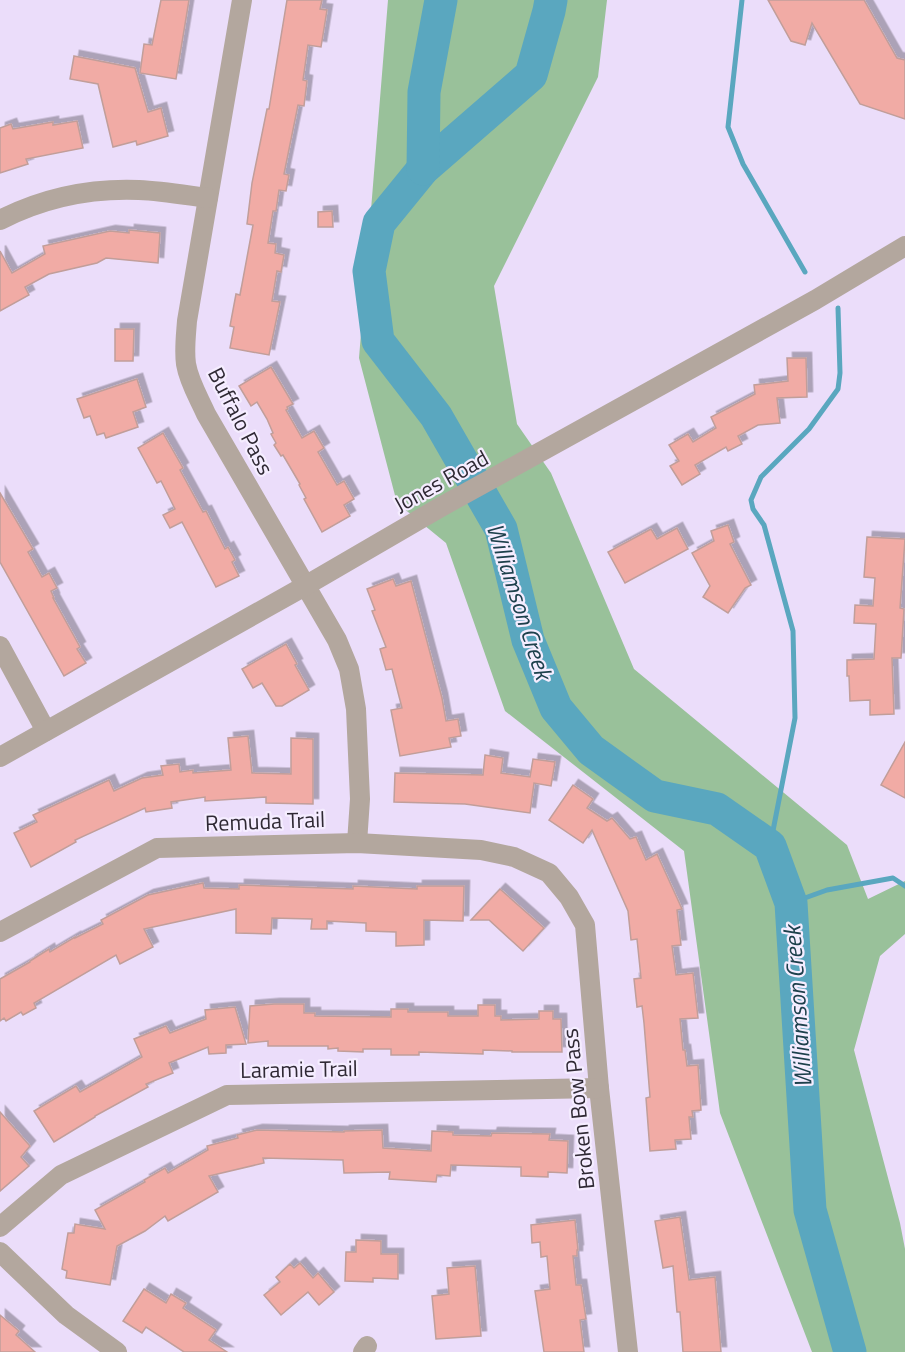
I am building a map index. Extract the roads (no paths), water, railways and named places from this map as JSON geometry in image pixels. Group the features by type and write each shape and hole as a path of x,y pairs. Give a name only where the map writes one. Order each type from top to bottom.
{"street":[{"name":"Buffalo Pass","path":"242,0 187,321 186,365 206,414 337,640 348,669 356,710 360,788 357,843"},
{"path":"0,220 47,200 110,189 141,190 208,198"},
{"name":"Jones Road","path":"0,757 439,508 815,300 905,246"},
{"path":"0,646 46,731"},
{"name":"Remuda Trail","path":"0,932 157,848 357,843 481,850 514,857 549,873"},
{"name":"Broken Bow Pass","path":"549,873 569,897 585,925 599,1088 628,1352"},
{"name":"Laramie Trail","path":"0,1227 62,1175 227,1095 599,1088"},
{"path":"0,1252 66,1315 117,1352"}],"waterway":[{"path":"423,169 424,92 441,0"},
{"name":"Williamson Creek","path":"551,0 531,75 423,169 379,223 369,271 378,341 436,416 501,529 528,640 556,708 591,750 655,796 717,809 770,846 791,903 810,1210 850,1352"},
{"path":"742,0 728,127 743,164 805,272"},
{"path":"770,846 795,718 793,631 764,525 753,509 751,500 761,477 809,429 838,389 840,373 838,308"},
{"path":"791,903 827,890 893,878 905,886"}]}
